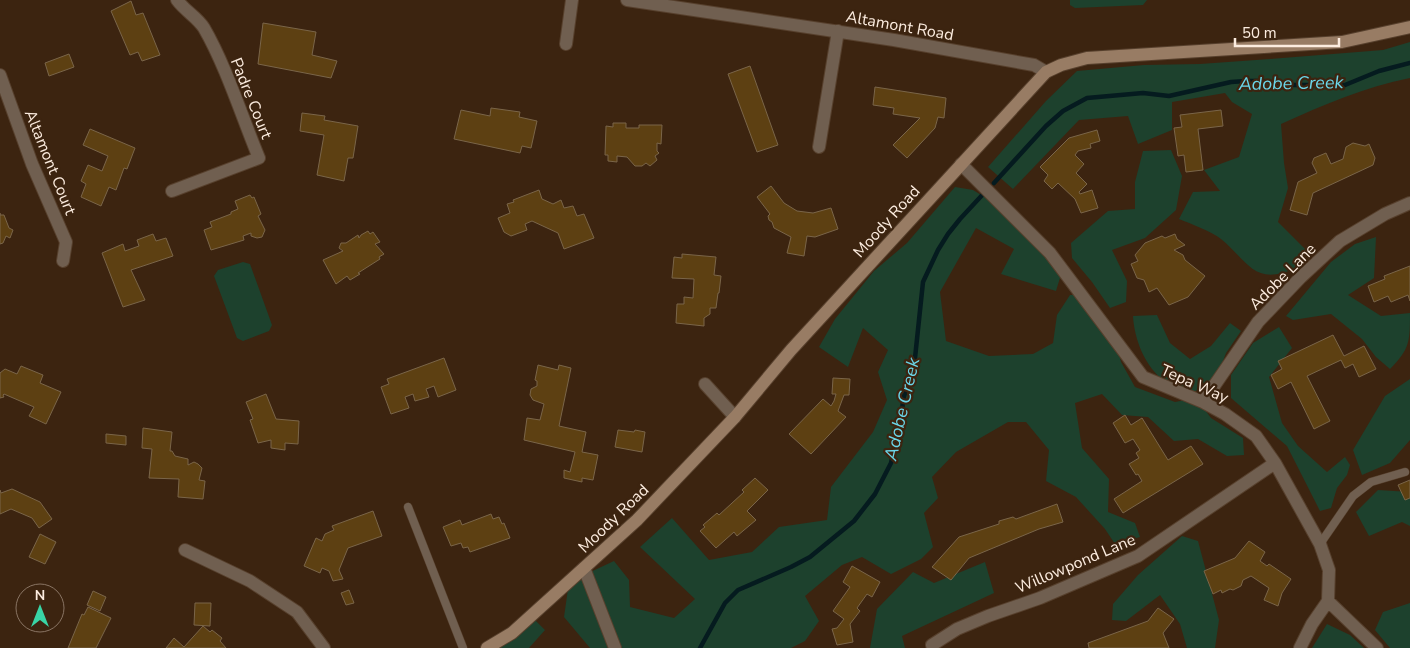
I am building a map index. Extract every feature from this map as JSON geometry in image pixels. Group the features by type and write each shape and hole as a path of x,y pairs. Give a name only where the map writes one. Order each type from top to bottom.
{"street":[{"name":"Padre Court","path":"172,191 259,158 203,27 177,0"},
{"path":"566,44 572,0"},
{"name":"Altamont Road","path":"627,0 838,31 1034,65 1046,72"},
{"name":"Moody Road","path":"487,648 512,633 637,520 735,417 791,350 1046,72 1061,65 1087,58 1342,42 1410,27"},
{"path":"819,147 838,31"},
{"name":"Altamont Court","path":"0,74 32,164 66,242 63,261"},
{"name":"Tepa Way","path":"961,164 1050,253 1143,377 1203,402 1225,414 1256,436 1275,463 1320,544 1329,570 1328,601"},
{"name":"Adobe Lane","path":"1203,402 1258,322 1301,277 1340,241 1385,214 1410,202"},
{"path":"706,384 735,417"},
{"name":"Willowpond Lane","path":"933,648 932,645 958,629 988,616 1040,598 1138,556 1275,463"},
{"path":"185,550 250,581 297,612 324,648"},
{"path":"584,568 615,648"},
{"path":"1300,648 1312,624 1328,601 1377,648"}],"lane":[{"path":"1320,544 1353,496 1371,482 1405,472"},
{"path":"408,507 463,648"}],"green space":[{"path":"1070,0 1147,0 1143,5 1075,8 1070,5"},
{"path":"1410,42 1410,78 1328,103 1281,124 1288,188 1278,222 1305,249 1296,268 1282,273 1270,275 1253,269 1217,236 1179,219 1193,192 1220,191 1204,170 1239,157 1252,114 1232,102 1225,93 1172,102 1172,130 1138,144 1128,116 1079,120 1013,189 988,167 1046,101 1077,71 1383,50"},
{"path":"1171,150 1182,176 1176,210 1145,238 1112,250 1127,281 1126,302 1110,308 1072,258 1071,243 1108,211 1135,209 1135,182 1143,151"},
{"path":"955,187 973,190 1019,218 1063,268 1056,291 1001,274 1014,249 976,228 940,292 946,341 989,356 1033,354 1053,343 1057,315 1070,295 1084,295 1115,338 1121,362 1135,387 1175,402 1196,398 1211,418 1243,438 1244,455 1227,456 1198,439 1174,441 1148,417 1122,415 1102,394 1075,403 1082,448 1109,479 1108,512 1135,523 1140,537 1115,544 1105,529 1076,497 1046,481 1049,450 1026,422 1008,422 956,452 932,477 938,498 924,513 933,547 921,559 891,574 862,557 842,565 805,596 819,621 805,641 791,648 590,648 564,617 569,582 614,561 629,580 630,607 674,618 695,599 640,547 672,518 709,560 752,552 779,527 827,520 831,487 873,432 887,400 878,372 888,350 863,328 848,367 819,347 835,319 874,271 907,243"},
{"path":"1376,237 1374,278 1348,295 1381,316 1410,313 1408,344 1402,356 1390,369 1376,357 1362,339 1331,314 1293,320 1286,316 1331,262 1355,244"},
{"path":"243,262 250,264 272,325 269,331 243,341 237,338 214,276 218,270"},
{"path":"1157,315 1170,343 1190,359 1211,346 1230,323 1241,331 1226,353 1219,372 1208,385 1189,394 1165,381 1146,361 1138,343 1133,316"},
{"path":"1279,327 1292,348 1269,377 1282,423 1298,446 1327,472 1345,457 1350,465 1347,475 1337,488 1331,508 1320,511 1287,446 1231,398 1231,375 1253,343"},
{"path":"1410,379 1410,440 1390,463 1362,475 1353,450 1385,396"},
{"path":"1378,490 1410,492 1410,526 1402,522 1369,536 1356,512"},
{"path":"1182,536 1198,541 1219,620 1215,648 1187,648 1180,624 1160,595 1126,621 1112,620 1113,604 1138,575"},
{"path":"985,562 994,593 902,636 905,648 870,648 877,609 913,572 934,583"},
{"path":"1410,603 1410,648 1390,648 1375,630 1383,612"},
{"path":"534,619 545,630 529,648 494,648"},
{"path":"1327,624 1350,635 1364,648 1312,648"}],"building":[{"path":"131,1 136,15 143,13 160,55 142,61 138,52 130,55 111,11"},
{"path":"263,23 316,32 312,55 337,61 331,78 258,64"},
{"path":"69,54 74,67 49,76 45,63"},
{"path":"750,66 778,145 757,152 728,74"},
{"path":"875,87 946,98 944,118 938,117 935,128 907,158 893,145 920,118 893,114 894,108 873,105"},
{"path":"491,108 520,112 519,117 537,121 531,148 522,146 520,153 454,139 461,110 490,116"},
{"path":"1221,110 1223,126 1198,129 1203,170 1186,172 1184,155 1178,156 1174,128 1182,127 1180,115"},
{"path":"302,113 325,116 324,120 358,126 353,158 348,158 344,181 317,175 324,135 300,131"},
{"path":"613,123 626,123 626,128 639,128 639,125 662,125 661,144 657,143 657,151 659,153 655,156 657,160 650,166 646,163 642,166 635,166 627,157 617,156 617,162 608,161 608,155 605,155 606,126 613,127"},
{"path":"90,129 135,148 127,169 124,168 116,190 109,187 101,206 81,197 86,184 81,181 88,165 102,171 108,156 83,145"},
{"path":"1097,130 1100,141 1090,144 1091,148 1078,151 1075,155 1084,164 1076,173 1087,184 1079,192 1080,194 1092,190 1098,208 1081,213 1075,199 1058,183 1052,189 1044,181 1048,175 1040,167 1069,138"},
{"path":"1353,143 1365,146 1369,144 1375,158 1373,165 1313,193 1307,215 1290,210 1298,182 1317,173 1312,163 1314,158 1326,153 1331,164 1343,159 1346,147"},
{"path":"771,186 784,203 797,211 813,213 831,208 838,229 815,237 807,236 804,256 787,253 791,237 774,228 769,220 768,216 770,214 757,197"},
{"path":"539,190 542,199 553,204 561,200 564,208 573,206 577,216 584,214 594,238 564,249 558,233 532,221 525,224 527,230 511,236 504,232 498,218 510,213 507,204"},
{"path":"250,195 252,198 254,197 261,214 258,216 265,230 262,237 251,236 251,233 243,236 244,240 211,250 204,230 212,227 210,222 231,214 231,212 238,209 235,201"},
{"path":"0,215 4,215 9,228 13,230 10,238 6,236 3,243 0,244"},
{"path":"368,231 370,234 373,232 380,242 375,244 384,254 379,257 380,259 358,273 360,274 350,280 347,276 336,284 323,260 343,251 339,248 341,243 346,243 358,235 359,238"},
{"path":"153,234 156,241 166,238 173,256 131,270 145,300 123,307 102,253 123,244 125,251 139,246 137,240"},
{"path":"1175,234 1177,239 1185,245 1174,250 1183,255 1185,260 1205,276 1188,297 1169,305 1157,288 1149,292 1144,280 1137,278 1131,264 1138,261 1135,255 1145,243 1162,236 1165,238"},
{"path":"682,254 716,257 714,275 721,276 719,293 716,308 710,308 710,314 704,318 704,326 676,323 677,304 684,304 684,297 693,298 694,279 672,278 674,257 682,258"},
{"path":"1410,266 1410,301 1408,295 1391,302 1388,296 1374,302 1368,286 1385,279 1384,276"},
{"path":"1333,335 1344,356 1364,346 1376,369 1359,377 1353,364 1345,368 1341,360 1307,376 1330,421 1314,429 1291,382 1278,389 1271,375 1282,369 1278,361"},
{"path":"444,358 456,390 438,397 434,386 426,389 429,397 415,401 413,394 405,397 409,408 391,414 381,387 389,384 387,379"},
{"path":"538,365 558,370 559,365 571,368 559,426 586,432 582,452 598,455 593,480 582,478 582,482 564,478 564,470 570,472 575,452 524,440 527,418 540,420 544,404 533,400 530,395 531,389 537,386 537,381 535,380"},
{"path":"21,366 43,375 40,383 61,392 46,424 29,416 34,407 4,394 4,397 0,398 0,373 5,369 17,374"},
{"path":"833,378 850,379 849,395 844,395 838,411 846,417 811,454 789,434 823,399 831,406 836,394 832,394"},
{"path":"266,394 276,419 299,421 298,444 285,443 285,450 271,448 271,440 258,443 250,420 253,419 246,402"},
{"path":"1125,415 1131,425 1142,418 1168,460 1191,446 1203,464 1123,513 1114,499 1142,481 1129,464 1139,458 1136,453 1140,450 1133,439 1125,443 1113,423"},
{"path":"143,428 172,432 170,451 175,456 188,459 188,465 194,462 202,468 199,480 205,481 203,499 178,497 179,479 149,478 152,449 142,448"},
{"path":"618,430 645,432 642,452 615,447"},
{"path":"106,434 126,436 126,445 106,443"},
{"path":"755,478 768,490 747,511 756,520 737,536 734,532 716,548 700,531 705,527 703,525 717,513 719,515 744,492 742,490"},
{"path":"1410,480 1410,498 1405,500 1398,485"},
{"path":"12,489 40,502 52,519 39,528 32,518 11,509 0,514 0,490 1,493"},
{"path":"1057,504 1063,522 1039,529 969,558 951,580 932,567 959,537 999,524 999,521 1013,517 1016,519"},
{"path":"373,511 382,536 348,548 339,570 343,579 333,581 329,571 322,568 320,573 304,566 316,538 322,541 325,534 334,530 332,526"},
{"path":"491,514 493,519 499,517 502,524 504,523 510,538 470,552 468,547 463,548 461,543 451,546 443,527 460,520 462,525"},
{"path":"40,534 56,542 45,564 29,557"},
{"path":"1249,541 1265,552 1260,561 1267,566 1269,564 1291,579 1282,593 1278,606 1264,600 1269,588 1251,576 1243,580 1241,586 1233,590 1230,589 1222,593 1221,590 1213,594 1204,571 1235,558"},
{"path":"852,566 880,582 872,597 867,594 857,608 860,611 850,624 853,642 837,645 832,629 837,628 844,619 833,611 850,587 843,582"},
{"path":"349,590 354,603 346,605 341,593"},
{"path":"93,591 106,597 100,611 87,605"},
{"path":"195,603 211,603 210,626 194,625"},
{"path":"88,607 111,618 96,648 68,648 82,614 84,615"},
{"path":"1158,608 1174,619 1163,633 1169,648 1089,648 1088,643 1148,621"},
{"path":"203,626 222,638 220,641 226,648 166,648 174,638 184,647"}],"waterway":[{"name":"Adobe Creek","path":"994,183 1046,126 1063,111 1087,98 1143,93 1169,96 1231,82 1246,81 1294,85 1345,85 1379,71 1410,63"},
{"name":"Adobe Creek","path":"700,648 725,603 738,590 810,557 854,521 875,494 891,463 903,400 915,358 923,282 948,234 985,192"}]}
